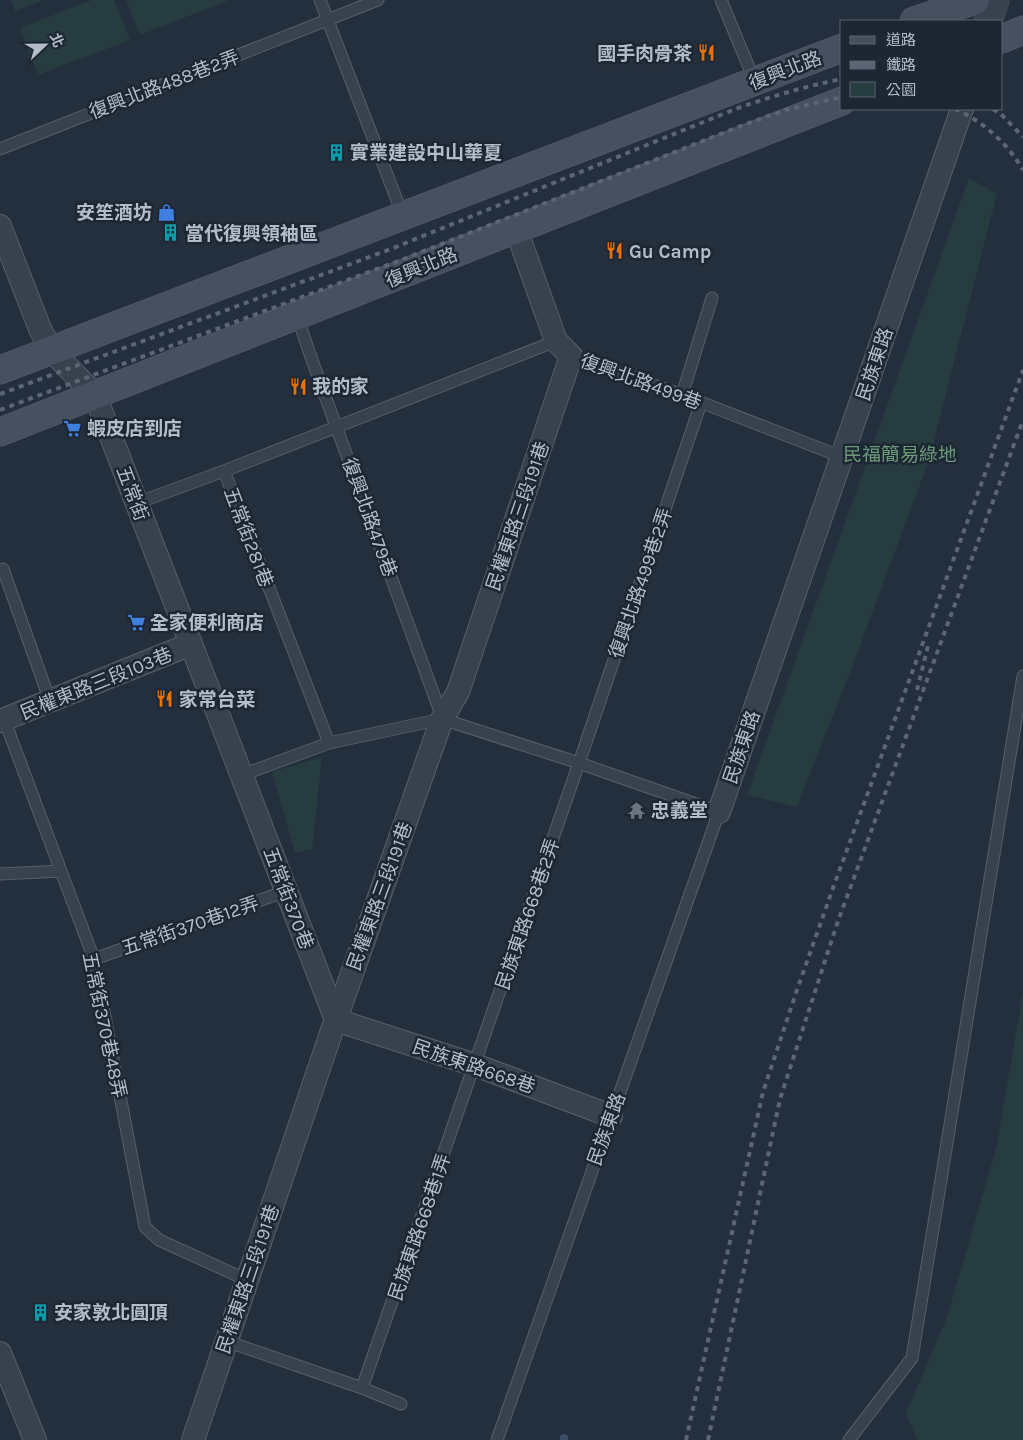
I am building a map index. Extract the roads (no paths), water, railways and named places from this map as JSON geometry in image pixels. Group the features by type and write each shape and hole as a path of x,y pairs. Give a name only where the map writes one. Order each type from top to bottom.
{"main road":[{"path":"917,20 975,0"},
{"path":"1003,39 1023,30"},
{"name":"復興北路","path":"0,370 840,49"},
{"name":"復興北路","path":"0,432 840,102"}],"street":[{"path":"988,20 995,0"},
{"name":"民族東路","path":"719,812 962,110"},
{"name":"五常街","path":"0,226 40,329 52,350 95,395 242,775"},
{"path":"516,229 563,348"},
{"name":"民權東路三段191巷","path":"193,1440 336,1020 442,719 458,692 563,348"},
{"name":"民權東路三段103巷","path":"2,720 191,644"},
{"name":"五常街370巷","path":"242,775 336,1020"},
{"name":"民族東路668巷","path":"336,1020 475,1065 611,1116"},
{"path":"0,1353 35,1440"}],"lane":[{"path":"320,0 403,216"},
{"name":"復興北路488巷2弄","path":"0,149 378,0"},
{"path":"721,0 755,82"},
{"path":"682,395 712,298"},
{"name":"復興北路479巷","path":"297,316 442,719"},
{"path":"137,502 224,471 337,426 563,348"},
{"name":"復興北路499巷","path":"563,348 842,457"},
{"name":"復興北路499巷2弄","path":"579,762 700,403"},
{"name":"五常街281巷","path":"224,471 329,743"},
{"path":"3,569 50,701"},
{"path":"849,1440 912,1358 1023,676"},
{"path":"242,775 329,743 442,719 579,762 719,812"},
{"name":"五常街370巷48弄","path":"2,720 62,871 94,959 145,1227 159,1240 247,1280"},
{"name":"民族東路668巷2弄","path":"475,1065 579,762"},
{"name":"民族東路","path":"497,1440 719,812"},
{"path":"0,874 62,871"},
{"name":"五常街370巷12弄","path":"94,959 286,891"},
{"name":"民族東路668巷1弄","path":"362,1388 475,1065"},
{"path":"226,1341 362,1388 401,1404"}],"railway":[{"path":"0,394 391,249 738,108 840,79"},
{"path":"0,410 396,262 746,124 785,110 840,97"},
{"path":"957,110 994,134 1010,151 1023,170"},
{"path":"994,110 1003,116 1023,137"},
{"path":"686,1440 763,1092 833,888 1023,370"},
{"path":"708,1440 780,1099 838,921 1023,420"},
{"path":"917,690 928,646"}],"place":[{"name":"國手肉骨茶","path":"706,53"},
{"name":"實業建設中山華夏","path":"336,152"},
{"name":"安笙酒坊","path":"166,212"},
{"name":"當代復興領袖區","path":"171,233"},
{"name":"Gu Camp","path":"615,251"},
{"name":"我的家","path":"298,386"},
{"name":"蝦皮店到店","path":"73,428"},
{"name":"全家便利商店","path":"136,622"},
{"name":"家常台菜","path":"165,699"},
{"name":"忠義堂","path":"637,810"},
{"name":"安家敦北圓頂","path":"40,1312"}],"park label":[{"name":"民福簡易綠地","path":"900,454"}]}
